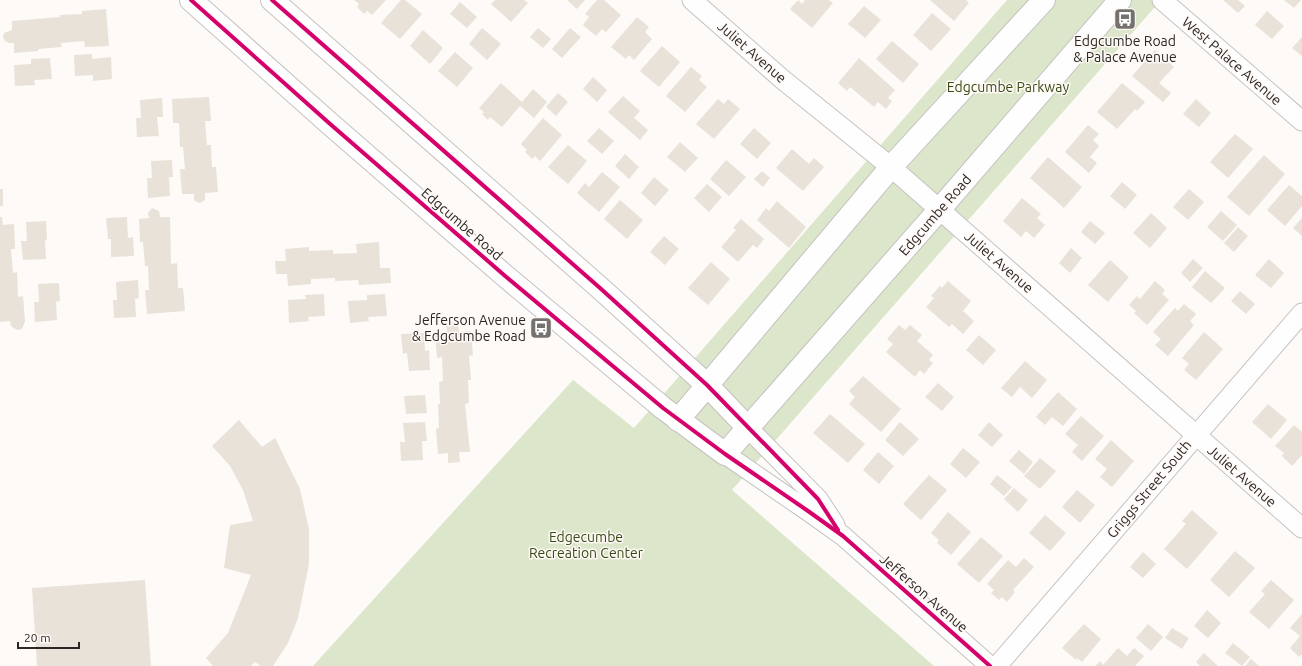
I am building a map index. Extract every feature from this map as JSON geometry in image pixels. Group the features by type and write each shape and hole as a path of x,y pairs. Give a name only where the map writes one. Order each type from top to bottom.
{"street":[{"name":"Edgcumbe Road","path":"191,0 329,123 504,275 678,420 725,454 939,210 1120,0"},
{"path":"272,0 600,288 707,385 748,428"},
{"name":"Juliet Avenue","path":"692,0 782,79 891,167 1302,528"},
{"path":"678,420 891,167 1044,0"},
{"name":"West Palace Avenue","path":"1162,0 1302,121"},
{"name":"Griggs Street South","path":"997,666 1302,313"},
{"name":"Jefferson Avenue","path":"748,428 818,499 843,536"},
{"name":"Jefferson Avenue","path":"725,454 843,536 990,666"}],"green space":[{"path":"1007,0 1161,0 732,490 934,666 313,666 573,380 634,428"}],"building":[{"path":"354,0 386,0 372,15 367,11 364,14 357,7 359,4"},
{"path":"401,0 405,0 422,14 400,39 381,23"},
{"path":"495,0 524,0 528,3 511,22 491,4"},
{"path":"567,0 585,0 577,9"},
{"path":"597,0 604,0 621,15 606,32 602,29 596,36 583,25 589,17 585,14"},
{"path":"798,0 802,4 805,0 829,0 833,3 812,28 790,9"},
{"path":"930,0 966,0 969,3 954,21"},
{"path":"1223,0 1238,0 1245,6 1238,13"},
{"path":"1284,0 1301,0 1294,8"},
{"path":"460,2 477,17 467,28 450,14"},
{"path":"864,6 881,20 865,38 848,24"},
{"path":"106,9 109,46 85,47 84,41 61,43 62,47 14,53 14,43 5,41 3,37 4,33 12,30 12,21 60,17 59,15 82,14 82,11"},
{"path":"1267,11 1284,26 1272,39 1255,25"},
{"path":"932,13 951,29 931,51 913,35"},
{"path":"637,17 649,27 645,32 652,39 634,60 629,55 626,59 611,47"},
{"path":"482,28 501,44 487,60 469,44"},
{"path":"538,28 551,39 543,48 530,37"},
{"path":"570,28 581,37 562,58 552,49"},
{"path":"423,30 443,48 430,64 410,46"},
{"path":"1302,37 1302,56 1292,48"},
{"path":"892,41 919,64 903,83 876,59"},
{"path":"662,46 680,62 659,87 640,71"},
{"path":"1155,50 1174,67 1159,83 1171,93 1163,102 1132,76"},
{"path":"455,52 473,68 457,87 438,71"},
{"path":"92,54 92,59 111,57 112,79 93,81 93,75 75,76 74,55"},
{"path":"50,58 52,79 34,80 35,85 15,86 14,65 31,64 31,59"},
{"path":"859,58 895,90 888,98 892,101 886,109 878,102 874,107 850,87 847,91 838,83"},
{"path":"691,67 702,76 699,80 707,87 685,112 666,96"},
{"path":"593,77 607,90 597,102 583,89"},
{"path":"501,83 522,102 533,89 547,102 534,118 520,106 502,127 490,117 488,120 482,114 484,112 479,108"},
{"path":"1122,83 1145,102 1137,111 1135,109 1117,129 1097,112"},
{"path":"558,93 568,102 556,116 546,107"},
{"path":"623,96 640,111 634,118 648,130 640,140 608,112"},
{"path":"209,97 211,121 205,121 207,145 211,145 212,167 216,167 218,192 205,193 205,200 200,203 194,200 194,194 182,194 180,169 185,169 183,147 180,147 179,123 173,123 172,99"},
{"path":"162,98 163,117 157,117 159,136 137,137 136,118 141,118 140,100"},
{"path":"718,99 724,104 728,99 740,109 714,139 696,124"},
{"path":"1196,99 1211,113 1199,127 1183,114"},
{"path":"543,118 562,135 540,161 535,156 532,159 525,152 527,150 521,144"},
{"path":"1088,125 1099,134 1093,140 1099,146 1090,157 1097,163 1089,173 1065,152"},
{"path":"599,128 614,141 602,154 587,141"},
{"path":"754,128 771,143 757,159 740,144"},
{"path":"1235,134 1253,149 1228,178 1210,162"},
{"path":"680,142 698,158 685,172 667,157"},
{"path":"568,145 587,161 568,184 548,167"},
{"path":"792,149 809,164 814,158 824,167 803,191 776,168"},
{"path":"625,154 639,167 629,179 615,166"},
{"path":"1264,155 1285,174 1249,216 1227,197"},
{"path":"1048,157 1082,187 1064,208 1030,178"},
{"path":"172,160 173,177 169,177 170,196 148,198 147,178 152,178 151,161"},
{"path":"726,160 746,177 729,196 710,179"},
{"path":"762,171 770,178 763,187 754,179"},
{"path":"602,172 620,187 599,212 577,193 585,183 589,187"},
{"path":"654,177 669,190 655,206 641,193"},
{"path":"1122,182 1137,195 1125,209 1110,196"},
{"path":"707,184 722,197 709,212 694,198"},
{"path":"1289,185 1302,196 1302,206 1285,226 1267,210"},
{"path":"0,189 3,189 3,206 0,206"},
{"path":"1189,189 1204,202 1188,220 1173,207"},
{"path":"1022,198 1041,214 1037,218 1045,225 1034,238 1026,231 1021,237 1003,221"},
{"path":"620,200 643,220 627,239 604,219"},
{"path":"777,201 806,227 789,248 757,220 766,208 769,211"},
{"path":"152,208 159,211 160,217 170,217 171,264 177,263 178,288 183,288 185,311 147,314 145,290 149,290 148,266 145,266 143,242 140,242 139,219 149,218 148,213"},
{"path":"1221,211 1237,225 1223,241 1207,227"},
{"path":"1151,213 1167,228 1150,248 1133,233"},
{"path":"0,217 2,217 3,225 14,224 15,249 11,249 13,273 17,272 18,297 23,296 25,321 22,329 17,330 11,326 10,321 0,322"},
{"path":"127,217 128,238 133,237 134,256 111,257 111,239 108,239 106,218"},
{"path":"1302,218 1302,236 1293,228"},
{"path":"741,219 764,239 757,248 753,245 738,262 721,247 736,230 733,228"},
{"path":"46,221 46,259 23,260 21,241 27,241 26,222"},
{"path":"1090,221 1105,233 1095,244 1081,232"},
{"path":"1238,227 1248,236 1234,252 1224,243"},
{"path":"664,236 679,249 665,265 650,252"},
{"path":"379,242 380,268 390,268 391,283 359,285 358,280 335,281 335,278 311,279 311,284 288,286 287,274 276,274 275,261 286,261 285,249 309,247 309,251 333,250 333,254 357,253 356,244"},
{"path":"1071,248 1082,258 1070,273 1059,263"},
{"path":"1193,259 1203,268 1190,282 1181,273"},
{"path":"1269,259 1284,273 1271,288 1255,275"},
{"path":"1110,260 1129,277 1108,302 1088,285"},
{"path":"711,262 730,279 708,305 688,288"},
{"path":"1205,271 1225,288 1211,303 1192,287"},
{"path":"138,280 139,298 135,299 136,317 114,318 113,300 117,300 116,282"},
{"path":"948,281 971,301 963,311 974,321 963,334 952,324 949,327 926,307 934,298 931,296 940,286 942,288"},
{"path":"1155,281 1165,290 1162,294 1169,300 1147,325 1134,313 1136,311 1129,305 1137,296 1140,299"},
{"path":"59,283 60,301 56,302 57,320 35,322 34,302 39,302 38,284"},
{"path":"1240,291 1255,304 1246,314 1231,301"},
{"path":"324,294 325,316 308,317 309,321 289,323 288,300 306,299 305,295"},
{"path":"385,294 387,316 368,317 369,321 350,323 348,301 367,300 367,295"},
{"path":"1184,304 1196,314 1190,321 1194,325 1168,356 1155,345 1161,339 1153,332 1175,308 1178,311"},
{"path":"446,322 458,322 459,332 471,331 473,355 469,356 471,380 468,380 469,403 465,404 470,452 459,452 460,462 448,463 448,453 438,454 436,429 439,428 439,382 443,381 442,357 437,358 435,333 447,332"},
{"path":"899,325 905,330 910,325 922,335 917,341 933,355 929,360 933,363 924,374 920,370 915,377 886,352 893,344 887,339"},
{"path":"1204,332 1223,349 1196,380 1184,370 1189,364 1182,358"},
{"path":"424,333 425,351 429,350 430,370 409,371 407,353 403,354 401,334"},
{"path":"979,335 996,350 983,365 966,350"},
{"path":"1025,361 1047,380 1032,398 1020,387 1012,397 1001,388"},
{"path":"863,376 901,409 881,432 849,404 855,397 849,391"},
{"path":"938,383 954,397 942,411 925,397"},
{"path":"1058,392 1077,409 1063,426 1052,417 1045,425 1036,417"},
{"path":"425,395 427,413 406,414 404,396"},
{"path":"1268,404 1287,420 1271,439 1252,422"},
{"path":"830,414 865,444 848,463 813,433"},
{"path":"1081,416 1104,436 1082,461 1072,452 1078,445 1065,434"},
{"path":"239,420 262,447 275,438 300,489 309,529 309,564 298,618 288,643 273,666 261,666 255,662 251,666 213,666 206,658 228,633 251,575 224,568 230,525 253,521 243,490 230,466 212,446"},
{"path":"425,422 427,441 422,441 423,460 401,461 400,442 405,442 403,423"},
{"path":"900,422 919,439 903,456 885,440"},
{"path":"989,422 1003,435 992,447 978,435"},
{"path":"1294,425 1302,432 1302,455 1292,466 1282,456 1284,453 1275,446"},
{"path":"1111,440 1134,461 1112,487 1100,477 1107,469 1095,459"},
{"path":"963,448 980,462 966,478 950,464"},
{"path":"1019,450 1033,462 1024,474 1009,461"},
{"path":"878,452 894,466 879,484 863,470"},
{"path":"1040,458 1056,471 1040,489 1024,476"},
{"path":"929,475 947,490 921,520 903,504"},
{"path":"997,475 1012,487 1004,496 990,484"},
{"path":"1014,488 1028,500 1018,512 1004,499"},
{"path":"1077,490 1095,505 1080,523 1062,507"},
{"path":"1192,510 1218,533 1187,569 1164,549 1186,524 1182,521"},
{"path":"948,512 971,532 951,555 937,543 939,540 931,533"},
{"path":"1045,515 1066,533 1050,551 1029,533"},
{"path":"981,537 1003,556 979,583 957,564"},
{"path":"1235,551 1255,568 1229,597 1210,580"},
{"path":"1143,552 1156,564 1143,578 1130,567"},
{"path":"1024,558 1034,567 1013,590 1015,592 1007,602 1002,597 999,600 991,593 994,590 987,584 1008,560 1016,567"},
{"path":"145,580 151,666 37,666 32,588"},
{"path":"1271,580 1294,600 1269,629 1249,612 1265,594 1261,591"},
{"path":"1207,610 1221,623 1208,638 1194,626"},
{"path":"1302,614 1302,654 1299,657 1290,648 1300,636 1290,628"},
{"path":"1084,624 1101,639 1082,662 1077,658 1076,660 1062,648"},
{"path":"1148,624 1163,637 1151,651 1136,638"},
{"path":"1172,628 1189,638 1182,649 1165,638"},
{"path":"1233,643 1250,657 1242,666 1225,653"},
{"path":"1118,648 1127,656 1134,648 1144,656 1135,666 1095,666 1100,661 1103,665"},
{"path":"1204,653 1218,666 1200,666 1196,662"},
{"path":"1251,659 1259,666 1245,666"}],"cycle path":[{"path":"191,0 329,123 504,275 663,408 725,454 843,536 990,666"},
{"path":"272,0 600,288 707,385 818,499 838,530"}],"place":[{"name":"Edgcumbe Road & Palace Avenue","path":"1125,19"},
{"name":"Jefferson Avenue & Edgcumbe Road","path":"541,328"}],"park label":[{"name":"Edgcumbe Parkway","path":"1008,87"},
{"name":"Edgecumbe Recreation Center","path":"586,546"}]}
